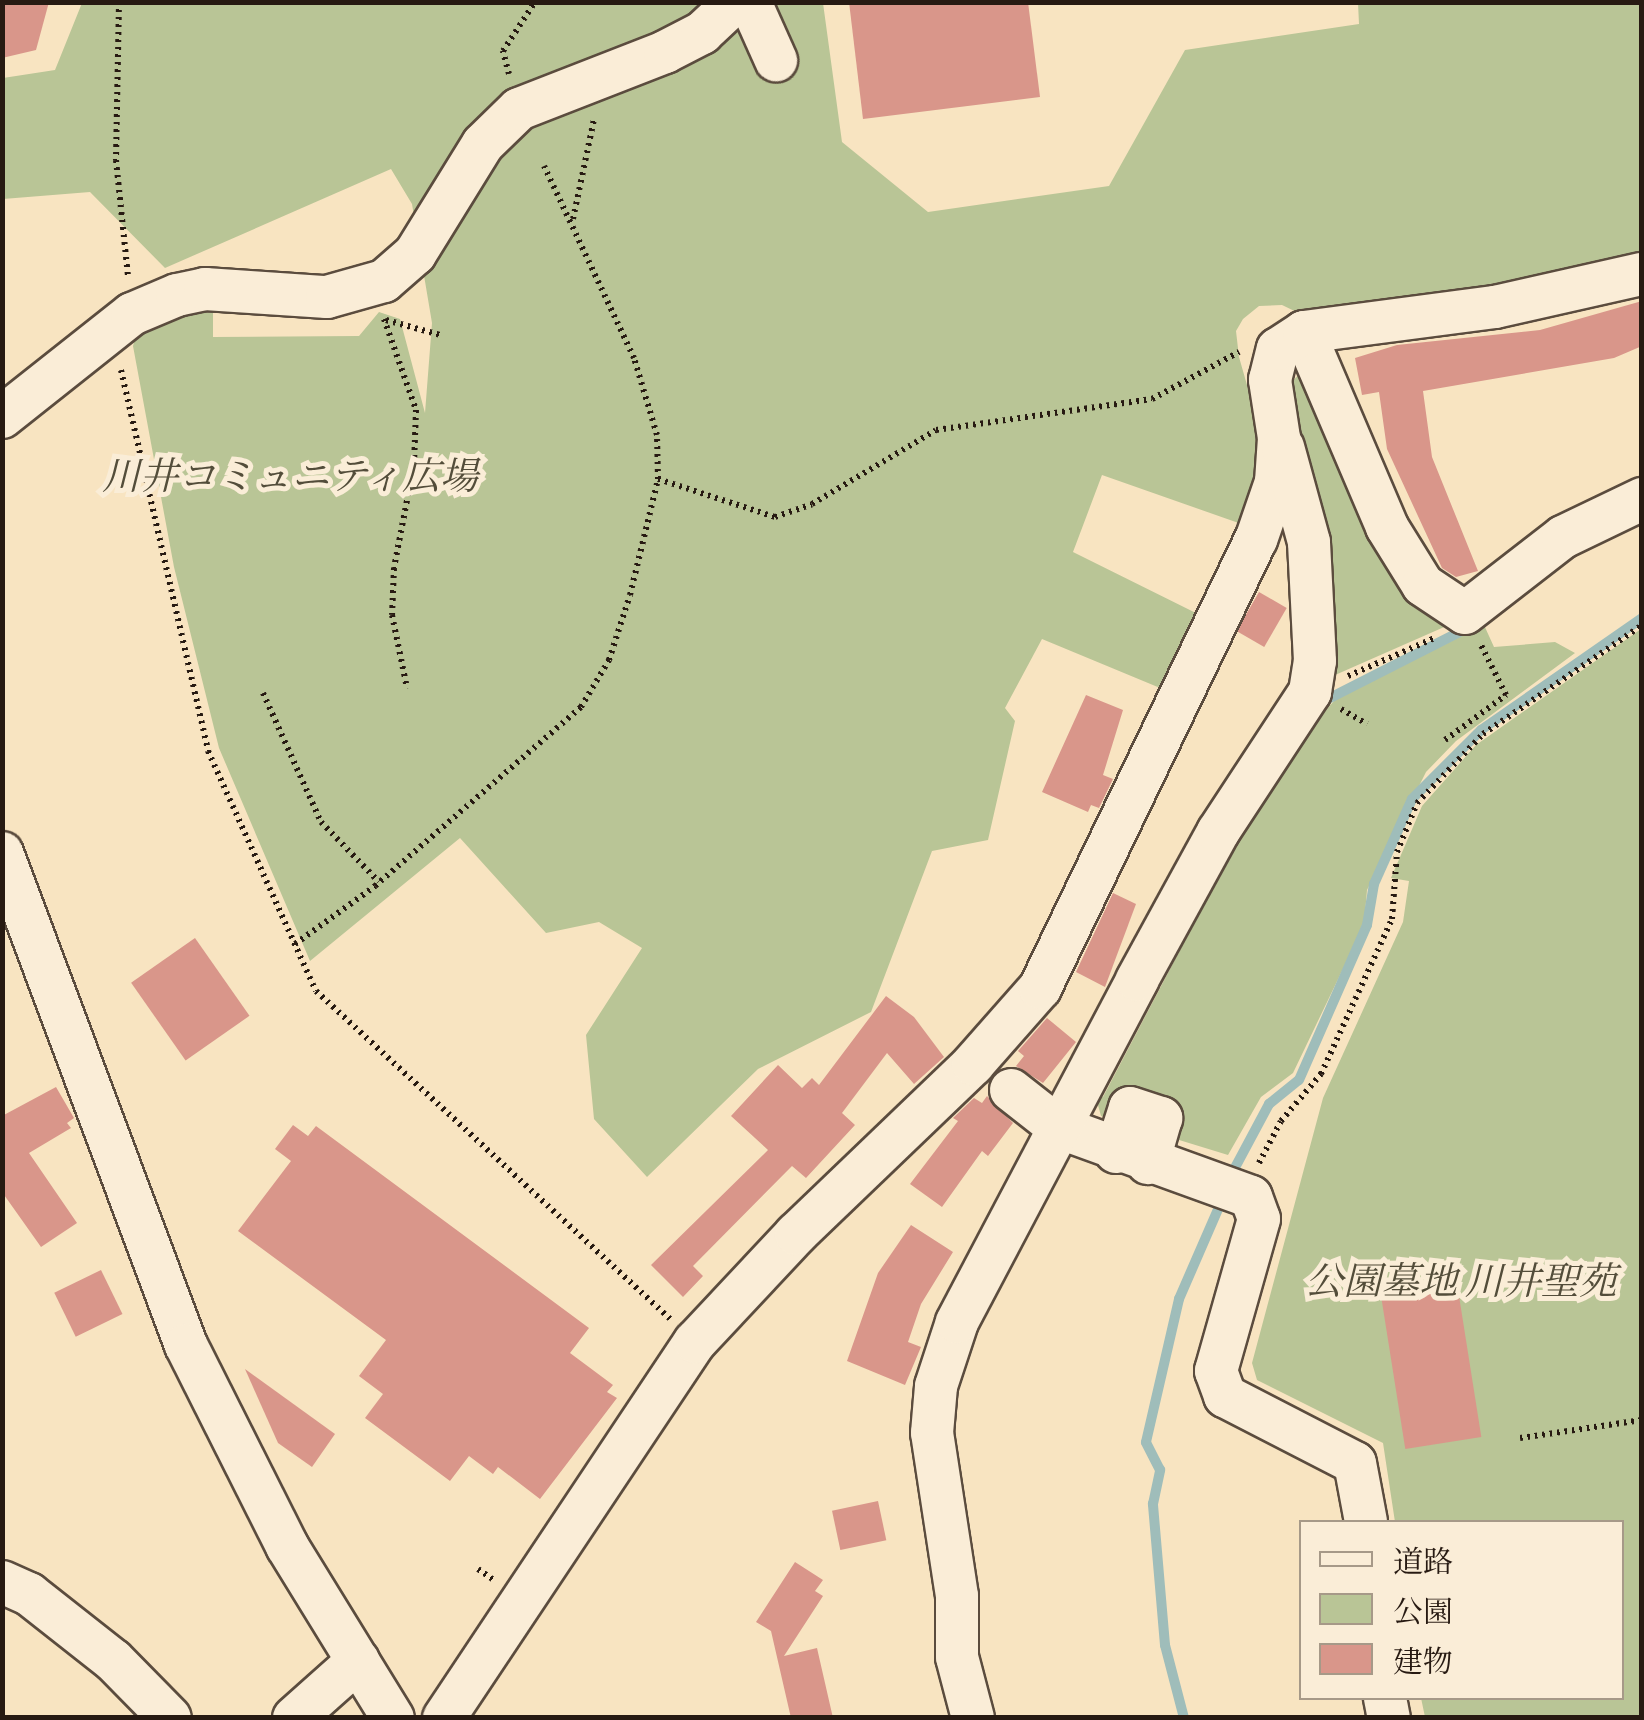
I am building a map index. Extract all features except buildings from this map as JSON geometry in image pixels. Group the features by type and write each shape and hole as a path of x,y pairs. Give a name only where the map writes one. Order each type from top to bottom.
{"street":[{"path":"2,417 127,319 205,290 327,297 374,304 384,281 415,254 483,144 519,109 664,52 702,33 735,2"},
{"path":"750,2 776,60"},
{"path":"444,1718 695,1342 796,1234 988,1074 1040,988 1256,540 1276,482 1279,438 1270,380 1278,349 1304,332 1495,307 1642,274"},
{"path":"1304,332 1388,527 1423,585 1460,621 1564,537 1642,499"},
{"path":"973,1718 957,1657 957,1596 932,1433 936,1386 957,1322 1058,1128 1218,832 1310,692 1316,661 1309,542 1296,473 1279,438"},
{"path":"3,856 186,1345 286,1546 394,1718"},
{"path":"988,1074 1058,1128 1251,1198 1259,1219 1216,1371 1225,1396 1355,1463 1366,1520"},
{"path":"2,1582 29,1594 113,1660 170,1718"},
{"path":"294,1718 358,1661"}],"path":[{"path":"119,2 116,160 127,319 126,410 208,752 316,991 695,1342"},
{"path":"519,109 503,51 535,2"},
{"path":"572,221 593,109"},
{"path":"294,944 379,882 581,707 609,660 658,480 650,398 544,166"},
{"path":"374,304 440,335"},
{"path":"374,304 416,410 414,464 394,568 392,616 407,688"},
{"path":"658,480 775,517 812,504 936,430 1152,399 1238,352"},
{"path":"1310,692 1460,621 1506,694 1446,740"},
{"path":"1243,1194 1281,1120 1322,1074 1392,919 1397,852 1416,803 1483,734 1642,625"},
{"path":"263,693 321,822 379,882"},
{"path":"1520,1438 1642,1420"}],"green space":[{"name":"川井コミュニティ広場","path":"82,3 823,3 842,142 928,212 1109,186 1185,50 1359,24 1358,3 1641,3 1641,251 1532,280 1307,317 1282,305 1259,306 1243,319 1236,331 1239,357 1261,434 1250,527 1102,475 1073,552 1210,620 1177,695 1042,639 1005,708 1015,721 988,840 932,851 871,1012 758,1069 647,1177 594,1119 586,1035 642,948 599,922 546,933 460,838 310,961 219,748 174,567 133,346 138,328 154,314 213,308 213,337 359,336 379,312 400,319 425,413 432,323 412,204 391,169 165,268 90,192 3,199 3,78 55,70"},
{"path":"1303,370 1451,624 1326,679 1288,386"},
{"path":"1484,625 1494,647 1555,642 1575,653 1456,741 1426,772 1367,890 1364,925 1293,1073 1261,1097 1228,1155 1101,1116 1096,1098 1103,1097 1256,805 1314,722 1338,697"},
{"name":"公園墓地 川井聖苑","path":"1641,629 1641,1717 1425,1717 1421,1700 1624,1700 1624,1520 1395,1520 1383,1443 1257,1380 1252,1363 1323,1098 1403,922 1409,881 1391,878 1422,806 1476,745"}],"waterway":[{"path":"1230,1177 1269,1104 1299,1080 1367,925 1374,884 1412,799 1481,730 1642,618"},
{"path":"1322,702 1471,626"},
{"path":"1184,1718 1165,1645 1153,1504 1160,1470 1146,1442 1179,1299 1223,1198"}]}
